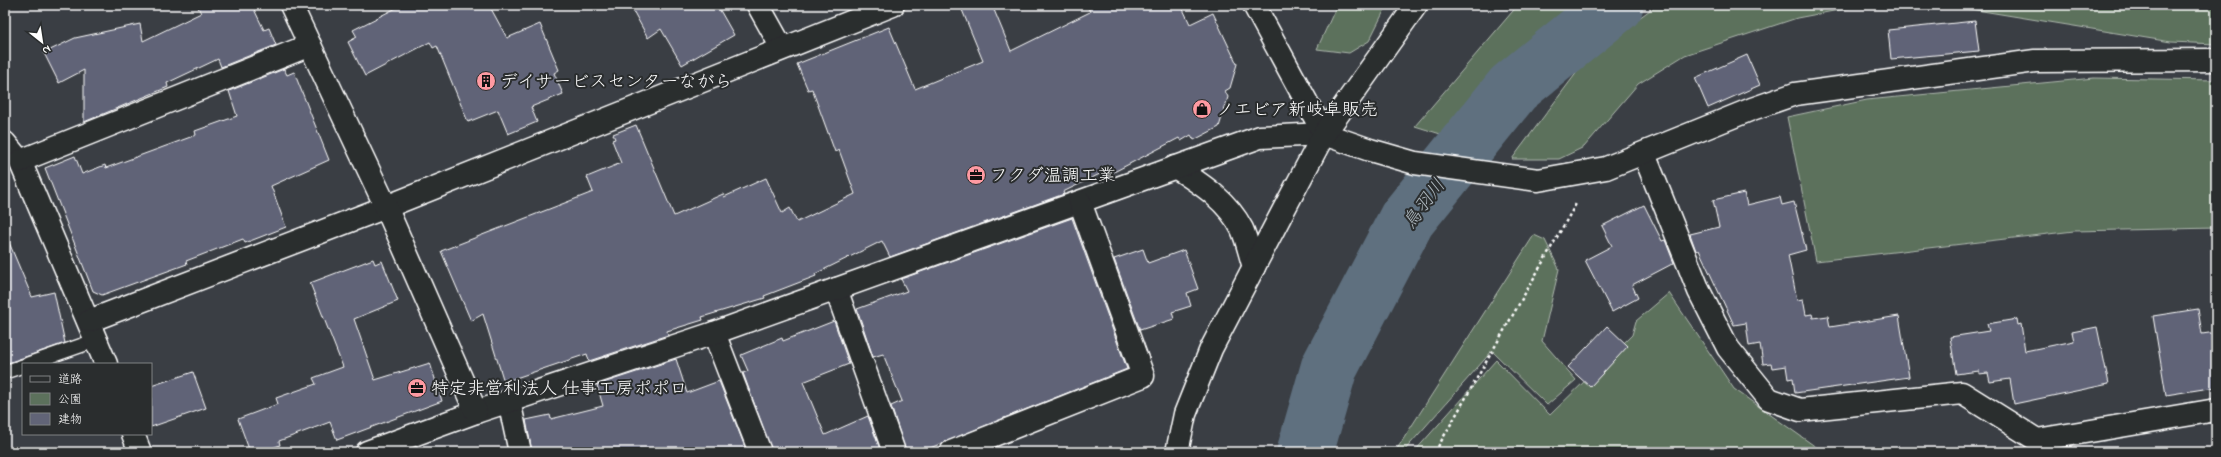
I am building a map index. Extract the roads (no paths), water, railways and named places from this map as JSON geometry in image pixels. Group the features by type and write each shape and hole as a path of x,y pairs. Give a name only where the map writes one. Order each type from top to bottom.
{"street":[{"path":"291,5 386,207 476,412"},
{"path":"758,5 782,48"},
{"path":"93,330 386,207 893,5"},
{"path":"1254,5 1324,134"},
{"path":"1177,452 1185,414 1211,349 1324,134 1416,5"},
{"path":"20,161 310,45"},
{"path":"367,452 476,412 714,333 1260,137 1324,134 1370,150 1415,163 1538,180 1606,168 1644,154 1752,108 1796,94 2035,61 2216,60"},
{"path":"5,142 20,161 93,330 106,363"},
{"path":"1644,154 1699,291 1728,348 1769,399 1800,410 1962,393 2038,440 2216,410"},
{"path":"1174,167 1208,189 1232,212 1242,230 1254,267"},
{"path":"951,452 1143,376 1080,202"},
{"path":"836,289 894,452"},
{"path":"714,333 760,452"},
{"path":"509,401 520,452"},
{"path":"133,435 140,452"}],"lane":[{"path":"30,363 93,330"},
{"path":"5,372 22,366"}],"waterway":[{"name":"鳥羽川","path":"1305,452 1329,368 1407,219 1513,88 1615,5"}],"place":[{"name":"デイサービスセンターながら","path":"486,81"},
{"name":"ノエビア新岐阜販売","path":"1202,109"},
{"name":"フクダ温調工業","path":"976,175"},
{"name":"特定非営利法人 仕事工房ポポロ","path":"417,388"}]}
